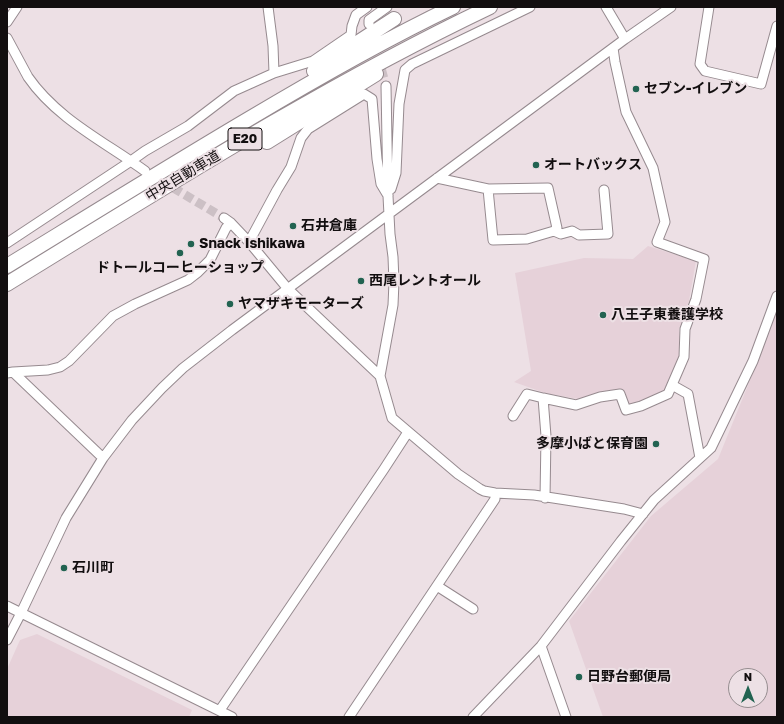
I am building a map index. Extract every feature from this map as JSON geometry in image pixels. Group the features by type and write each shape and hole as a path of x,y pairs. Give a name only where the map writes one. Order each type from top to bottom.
{"highway":[{"name":"中央自動車道","path":"7,266 304,86 453,7"},
{"name":"中央自動車道","path":"7,284 276,121 340,84 440,31 490,7"},
{"path":"204,146 304,78 390,13"},
{"path":"267,142 367,80 440,31"}],"street":[{"path":"7,22 17,7"},
{"path":"268,7 273,46 274,73"},
{"path":"7,243 145,151 188,126 234,91 274,73 313,61 351,35 352,26 356,15 368,7"},
{"path":"388,196 396,174 399,104 405,70 412,64 530,7"},
{"path":"606,7 625,39"},
{"path":"7,640 66,518 103,458 132,420 162,388 183,368 232,330 625,39 671,7"},
{"path":"709,7 700,64 705,71 761,84 777,26"},
{"path":"369,24 369,20 390,13"},
{"path":"7,38 28,78 49,102 85,131 145,171"},
{"path":"513,416 527,394 576,404 600,397 620,394 626,410 641,406 668,394 684,357 685,329 696,299 704,259 657,242 665,222 656,177 626,112 614,62 613,48"},
{"path":"386,86 388,196 394,282 393,305 380,376 392,418 458,474 484,491 534,495 545,498 624,509 643,514"},
{"path":"249,242 291,167 301,138 308,129 364,94 372,100 377,159 381,184 388,196"},
{"path":"437,178 488,189 548,188 557,228 554,231"},
{"path":"488,189 493,240 526,239 554,231 561,234 572,231 580,235 608,234 604,190"},
{"path":"10,373 48,370 60,366 69,361 113,316 135,304 188,280 210,260 226,228 227,220 249,242 288,289 380,376"},
{"path":"473,717 541,646 654,500 711,448 753,361 777,296"},
{"path":"10,373 103,458"},
{"path":"672,385 688,394 700,458"},
{"path":"543,398 546,436 545,498"},
{"path":"220,710 408,432"},
{"path":"348,717 495,498 495,493"},
{"path":"437,586 473,609"},
{"path":"7,606 232,717"},
{"path":"541,646 566,717"}],"shaded area":[{"name":"八王子東養護学校","path":"648,246 696,261 689,301 679,329 680,356 666,391 627,406 623,389 578,399 545,393 514,382 531,371 515,273 584,258 633,259"},
{"path":"777,309 777,717 603,717 569,621 651,516 718,459"},
{"path":"37,634 192,710 189,717 7,717 7,669 20,640"}],"tunnel":[{"path":"374,43 386,86"},
{"path":"150,174 224,218"}],"place":[{"name":"セブン-イレブン","path":"636,89"},
{"name":"オートバックス","path":"536,165"},
{"name":"石井倉庫","path":"293,226"},
{"name":"Snack Ishikawa","path":"191,244"},
{"name":"ドトールコーヒーショップ","path":"180,253"},
{"name":"西尾レントオール","path":"361,281"},
{"name":"ヤマザキモーターズ","path":"230,304"},
{"name":"八王子東養護学校","path":"603,315"},
{"name":"多摩小ばと保育園","path":"656,444"},
{"name":"石川町","path":"64,568"},
{"name":"日野台郵便局","path":"579,677"}]}
